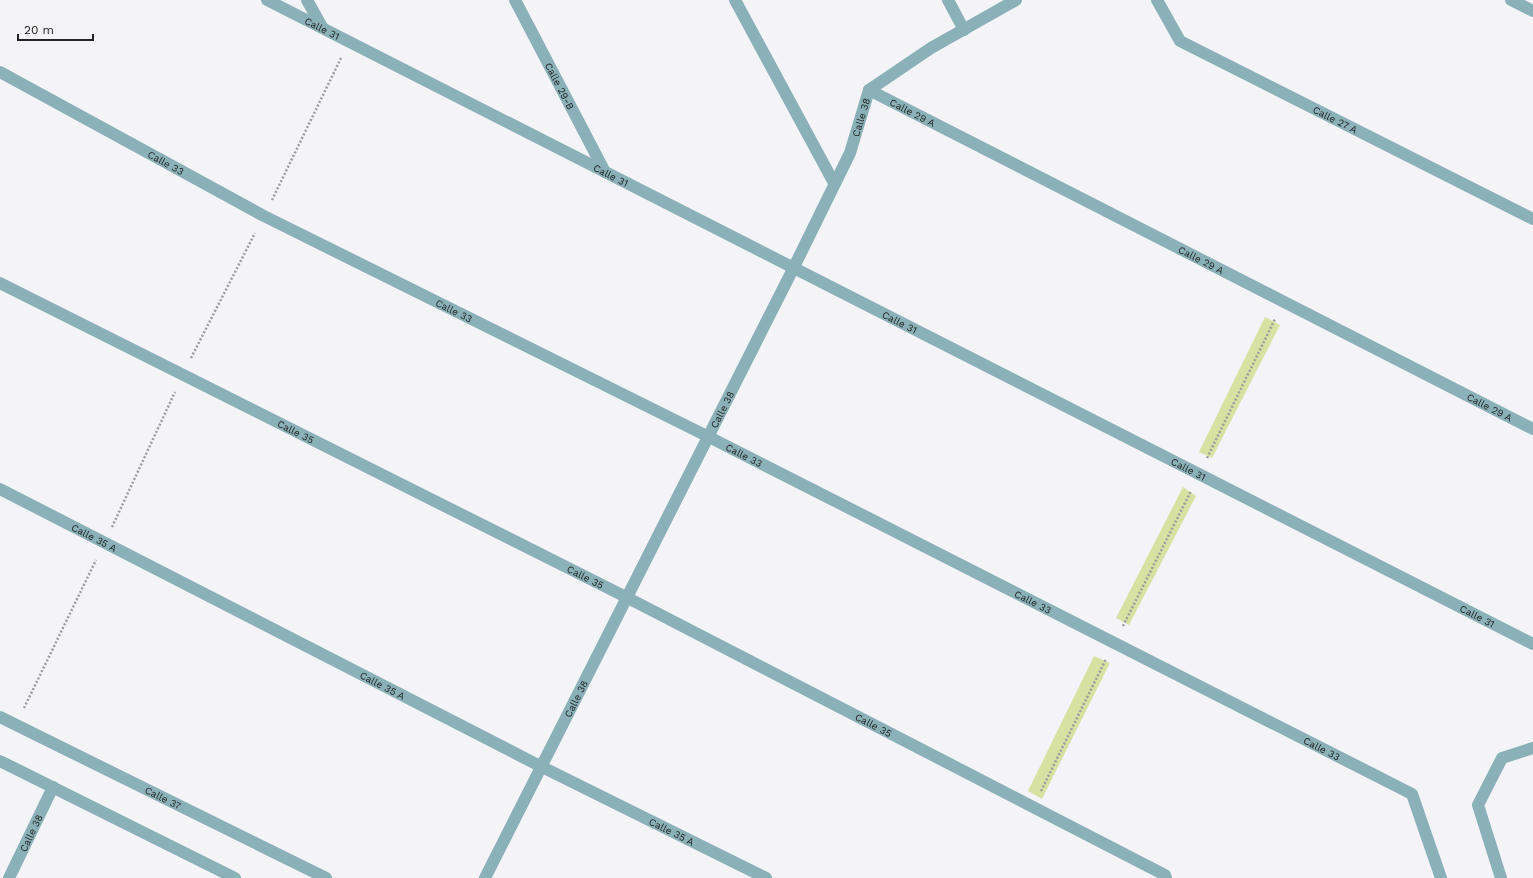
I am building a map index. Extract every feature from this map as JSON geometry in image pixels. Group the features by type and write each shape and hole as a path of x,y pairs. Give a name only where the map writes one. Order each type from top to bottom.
{"street":[{"name":"Calle 31","path":"266,0 322,27 1533,644"},
{"path":"307,0 322,27"},
{"name":"Calle 29-B","path":"515,0 605,172"},
{"path":"735,0 834,183"},
{"path":"948,0 964,30"},
{"name":"Calle 38","path":"484,878 850,153 869,90 930,48 1016,0"},
{"name":"Calle 27 A","path":"1157,0 1180,41 1533,219"},
{"path":"1511,0 1533,11"},
{"name":"Calle 33","path":"0,72 264,216 707,436 1412,794 1441,878"},
{"name":"Calle 29 A","path":"869,90 1284,300 1533,429"},
{"name":"Calle 35","path":"0,283 626,597 1165,875 1166,878"},
{"name":"Calle 35 A","path":"0,489 540,766 766,878"},
{"name":"Calle 37","path":"0,717 326,878"},
{"path":"1501,878 1478,805 1502,758 1533,748"},
{"path":"0,761 235,878"},
{"name":"Calle 38","path":"9,878 53,787"}],"path":[{"path":"1033,807 1199,475 1284,300"}],"green space":[{"path":"1265,317 1280,325 1212,458 1199,452"},
{"path":"1183,487 1196,496 1129,625 1116,618"},
{"path":"1094,656 1110,663 1042,799 1028,791"}]}
